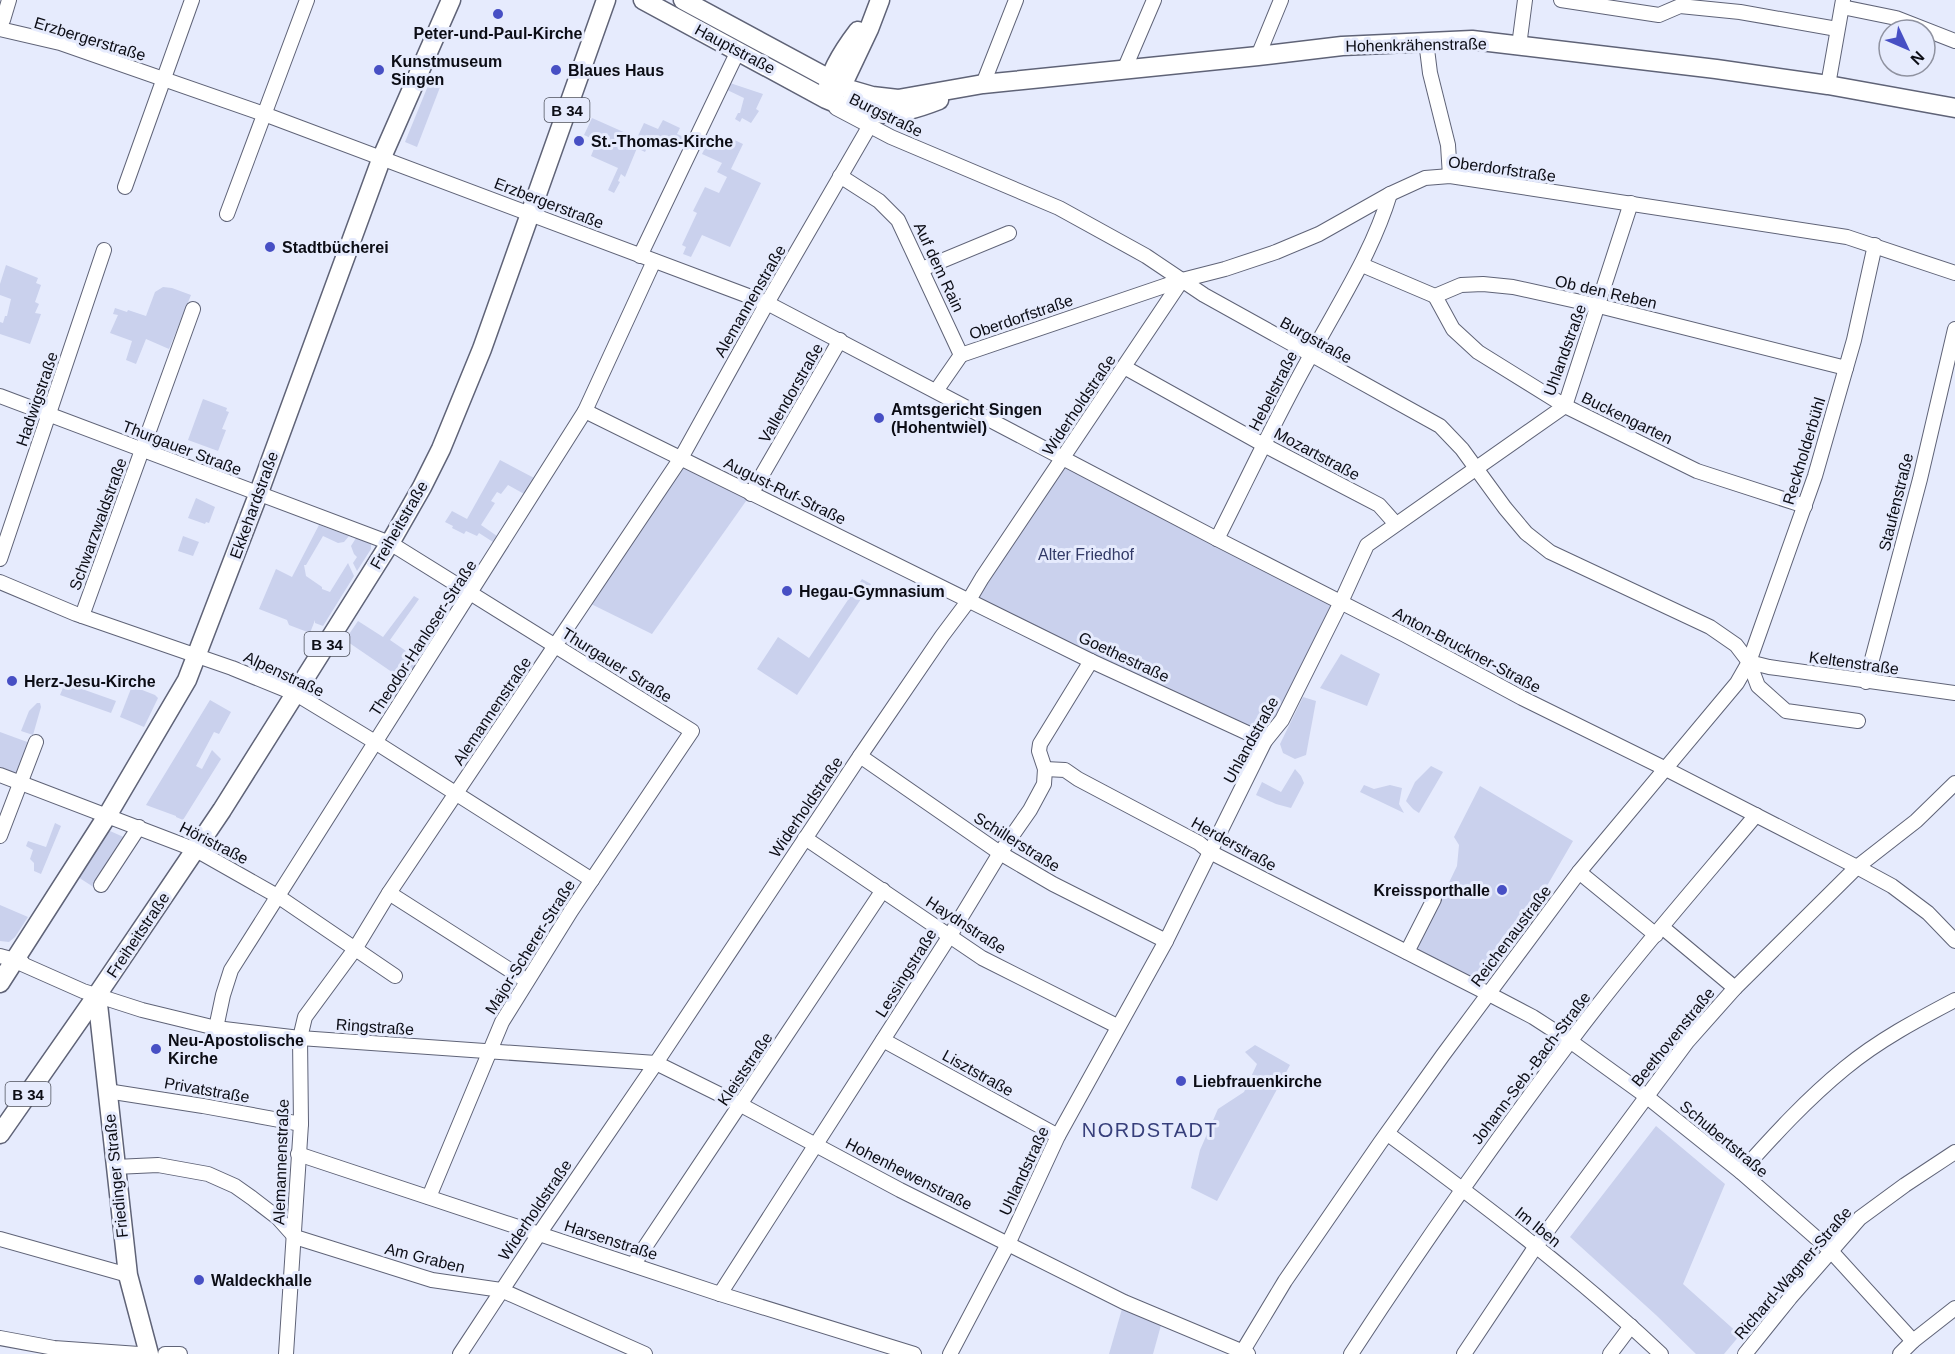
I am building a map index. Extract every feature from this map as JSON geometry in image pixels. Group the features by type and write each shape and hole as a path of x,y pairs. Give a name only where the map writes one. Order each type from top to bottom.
{"main road":[{"name":"Ekkehardstraße","path":"0,983 7,958 107,816 176,702 197,656 258,495 382,157 451,0"},
{"name":"Hauptstraße","path":"643,0 826,99"},
{"path":"826,99 869,29 880,0"},
{"name":"Freiheitstraße","path":"97,995 196,850 296,694 422,487 446,438 482,349 530,212 609,3"},
{"name":"Hauptstraße","path":"695,3 836,83"},
{"name":"Hohenkrähenstraße","path":"836,83 851,91 898,99 983,84 1342,46 1472,40 1716,69 1828,85 1955,108"},
{"name":"Hohenkrähenstraße","path":"826,99 874,121 983,84"},
{"path":"874,121 886,106 898,99"},
{"name":"B 34","path":"0,1134 97,995"},
{"name":"Friedinger Straße","path":"97,995 128,1275 149,1354"},
{"path":"77,1023 91,1024 102,1030"}],"street":[{"path":"1,25 9,0"},
{"path":"125,187 192,0"},
{"path":"227,214 307,0"},
{"path":"983,84 1016,0"},
{"path":"1124,69 1154,0"},
{"path":"1258,56 1281,0"},
{"path":"1519,46 1525,0"},
{"path":"1561,0 1629,5 1659,15 1680,6 1741,6 1838,29"},
{"path":"1828,85 1843,4 1896,18 1955,41"},
{"name":"Erzbergerstraße","path":"1,25 60,43 264,114 530,212 767,303 1063,459"},
{"path":"1426,41 1430,73 1448,145 1450,176"},
{"path":"640,256 738,51"},
{"name":"Alemannenstraße","path":"286,1354 301,1124 300,1038 305,1017 355,949 389,893 681,458 767,303 874,121"},
{"name":"Burgstraße","path":"874,121 1059,208 1146,256 1204,295 1310,356 1440,426 1462,449 1519,525 1550,552 1710,627 1736,645 1749,662"},
{"name":"Auf dem Rain","path":"840,176 865,192 898,220 961,355"},
{"name":"Oberdorfstraße","path":"961,355 1182,279 1225,269 1309,238 1390,194 1425,178 1450,176 1847,237 1955,273"},
{"name":"Hebelstraße","path":"1217,539 1310,356 1362,265 1390,194"},
{"name":"Uhlandstraße","path":"950,1354 1008,1244 1058,1136 1166,941 1265,741 1282,720 1341,602 1367,544 1565,406 1632,203"},
{"path":"922,269 1009,233"},
{"name":"Reckholderbühl","path":"1749,662 1805,506 1854,340 1875,245"},
{"name":"Hadwigstraße","path":"0,560 104,250"},
{"name":"Theodor-Hanloser-Straße","path":"216,1028 231,970 585,411 654,261"},
{"path":"1362,265 1435,296"},
{"name":"Widerholdstraße","path":"460,1354 538,1234 656,1063 860,756 969,600 1182,279"},
{"name":"Ob den Reben","path":"1435,296 1461,285 1483,284 1513,287 1599,306 1846,368"},
{"name":"Buckengarten","path":"1435,296 1453,329 1478,352 1565,406 1697,471 1805,506"},
{"name":"Schwarzwaldstraße","path":"82,616 193,309"},
{"name":"Staufenstraße","path":"1866,682 1920,479 1955,329"},
{"name":"Vallendorstraße","path":"751,494 840,340"},
{"path":"936,391 961,355"},
{"name":"Mozartstraße","path":"1124,367 1264,445 1379,505 1395,523"},
{"name":"Thurgauer Straße","path":"0,396 390,543 692,731"},
{"name":"August-Ruf-Straße","path":"585,411 969,600"},
{"name":"Anton-Bruckner-Straße","path":"1063,459 1522,698 1857,867 1892,886 1928,913 1955,941"},
{"name":"Alpenstraße","path":"0,582 82,616 197,656 296,694 592,880"},
{"name":"Goethestraße","path":"969,600 1091,661 1265,741"},
{"name":"Lessingstraße","path":"720,1294 817,1145 1044,784 1045,769 1039,751 1040,744 1091,661"},
{"path":"1749,662 1758,686 1786,711 1858,721"},
{"name":"Keltenstraße","path":"1749,662 1866,682 1955,693"},
{"name":"Reichenaustraße","path":"1243,1353 1285,1281 1489,994 1579,872 1737,683 1749,662"},
{"name":"Major-Scherer-Straße","path":"429,1197 501,1022 592,880 692,731"},
{"path":"0,836 36,741"},
{"name":"Schillerstraße","path":"860,756 1000,853 1053,884 1166,941"},
{"name":"Herderstraße","path":"1045,769 1065,770 1199,843 1210,852 1489,994"},
{"name":"Höristraße","path":"0,775 196,850 279,897 395,976"},
{"name":"Beethovenstraße","path":"1464,1354 1536,1246 1687,1042 1735,988 1857,867 1916,821 1955,783"},
{"name":"Johann-Seb.-Bach-Straße","path":"1351,1354 1414,1256 1570,1041 1756,815"},
{"path":"101,885 139,827"},
{"name":"Haydnstraße","path":"805,838 982,958 1117,1026"},
{"path":"1579,872 1735,988"},
{"name":"Kleiststraße","path":"633,1265 883,890"},
{"path":"389,893 527,981"},
{"path":"1407,952 1434,899"},
{"name":"Ringstraße","path":"7,958 57,981 97,995 142,1010 216,1028 300,1038 656,1063"},
{"name":"Schubertstraße","path":"1489,994 1533,1017 1570,1041 1646,1096 1741,1172 1830,1251 1913,1341"},
{"path":"1741,1172 1791,1117 1847,1066 1900,1029 1955,1000"},
{"name":"Lisztstraße","path":"883,1040 1058,1136"},
{"name":"Hohenhewenstraße","path":"656,1063 900,1190 1124,1302 1243,1353"},
{"name":"Privatstraße","path":"107,1091 301,1124"},
{"name":"Im Iben","path":"1388,1134 1536,1246 1661,1354"},
{"name":"Richard-Wagner-Straße","path":"1745,1354 1860,1218 1955,1152"},
{"name":"Harsenstraße","path":"298,1154 720,1294 914,1354"},
{"path":"115,1167 158,1165 192,1170 215,1177 252,1197 278,1218 295,1237"},
{"name":"Am Graben","path":"295,1237 432,1280 501,1290 645,1354"},
{"path":"0,1239 128,1275"},
{"path":"1900,1354 1955,1308"},
{"path":"1610,1354 1631,1326"},
{"path":"0,1338 54,1348 139,1354"},
{"path":"165,1354 180,1354"}],"green space":[{"path":"432,76 442,82 417,147 405,142"},
{"path":"727,82 763,94 756,109 759,111 751,123 742,118 740,122 735,119 740,113 744,98 723,88"},
{"path":"592,118 637,138 644,123 658,129 663,120 680,128 677,134 686,138 682,147 653,135 645,152 637,148 625,177 621,174 618,181 620,182 614,193 608,190 618,168 591,156 597,141 584,135"},
{"path":"728,137 743,144 731,169 761,183 730,247 702,235 691,257 683,254 686,247 682,245 697,213 693,211 705,187 719,193 727,177 717,172 722,163 702,154 709,140 722,147"},
{"path":"6,265 38,278 36,283 41,285 35,302 39,304 35,313 41,314 30,344 0,334 0,322 3,323 7,316 11,299 0,295 0,284"},
{"path":"163,287 191,295 169,349 146,339 136,364 126,360 132,341 110,333 118,315 113,314 115,308 146,316 155,292"},
{"path":"203,399 227,408 226,411 229,412 222,429 226,430 218,451 188,440"},
{"path":"681,458 751,494 652,634 585,601"},
{"name":"Alter Friedhof","path":"1063,459 1341,602 1265,741 969,600"},
{"path":"500,460 536,479 526,495 508,485 501,494 497,492 491,501 495,503 481,525 497,536 493,542 479,533 477,536 466,531 464,534 452,528 453,526 445,522 452,511 467,519"},
{"path":"196,498 215,507 209,523 205,524 188,518"},
{"path":"319,525 349,536 344,542 338,543 323,536 304,565 306,576 322,589 330,592 348,563 354,576 323,626 315,623 315,620 310,633 289,625 287,620 259,609 276,569 292,577"},
{"path":"183,536 199,542 193,556 178,551"},
{"path":"356,538 371,543 371,549 357,571 353,563 357,557 351,546"},
{"path":"862,579 871,584 797,695 757,669 778,637 809,658"},
{"path":"414,596 419,599 390,640 406,651 402,658 416,667 408,683 345,640 358,621 383,637"},
{"path":"1341,654 1380,674 1367,706 1320,688"},
{"path":"65,683 116,701 111,713 60,695"},
{"path":"132,686 158,698 144,727 120,717"},
{"path":"1303,697 1316,701 1306,755 1295,759 1283,753 1280,744"},
{"path":"210,700 231,712 219,734 214,732 196,766 202,769 212,750 221,759 183,820 146,805"},
{"path":"40,703 41,707 33,735 21,731 29,711"},
{"path":"0,732 30,743 18,774 0,767"},
{"path":"1431,766 1443,772 1419,813 1406,801 1415,782"},
{"path":"1295,769 1304,783 1291,808 1256,795 1262,782 1281,792"},
{"path":"1364,785 1374,789 1390,785 1402,788 1399,804 1404,813 1360,792"},
{"path":"1480,786 1573,841 1533,910 1504,935 1476,983 1416,951 1457,866 1459,845 1454,837"},
{"path":"55,823 61,826 41,874 34,871 34,863 30,859 33,850 26,846 28,841 46,847"},
{"path":"110,831 128,839 95,888 78,877 106,833"},
{"path":"0,905 28,917 9,942 0,941"},
{"path":"1255,1045 1290,1065 1217,1201 1191,1188 1200,1150 1218,1109 1244,1092 1257,1064 1245,1052"},
{"path":"1656,1126 1725,1184 1683,1284 1740,1335 1724,1354 1696,1354 1570,1237"},
{"path":"1124,1302 1163,1318 1153,1354 1109,1354"}],"place":[{"name":"Peter-und-Paul-Kirche","path":"498,14"},
{"name":"Kunstmuseum Singen","path":"379,70"},
{"name":"Blaues Haus","path":"556,70"},
{"name":"St.-Thomas-Kirche","path":"579,141"},
{"name":"Stadtbücherei","path":"270,247"},
{"name":"Amtsgericht Singen (Hohentwiel)","path":"879,418"},
{"name":"Hegau-Gymnasium","path":"787,591"},
{"name":"Herz-Jesu-Kirche","path":"12,681"},
{"name":"Kreissporthalle","path":"1502,890"},
{"name":"Neu-Apostolische Kirche","path":"156,1049"},
{"name":"Liebfrauenkirche","path":"1181,1081"},
{"name":"Waldeckhalle","path":"199,1280"}],"district":[{"name":"NORDSTADT","path":"1150,1130"}]}
